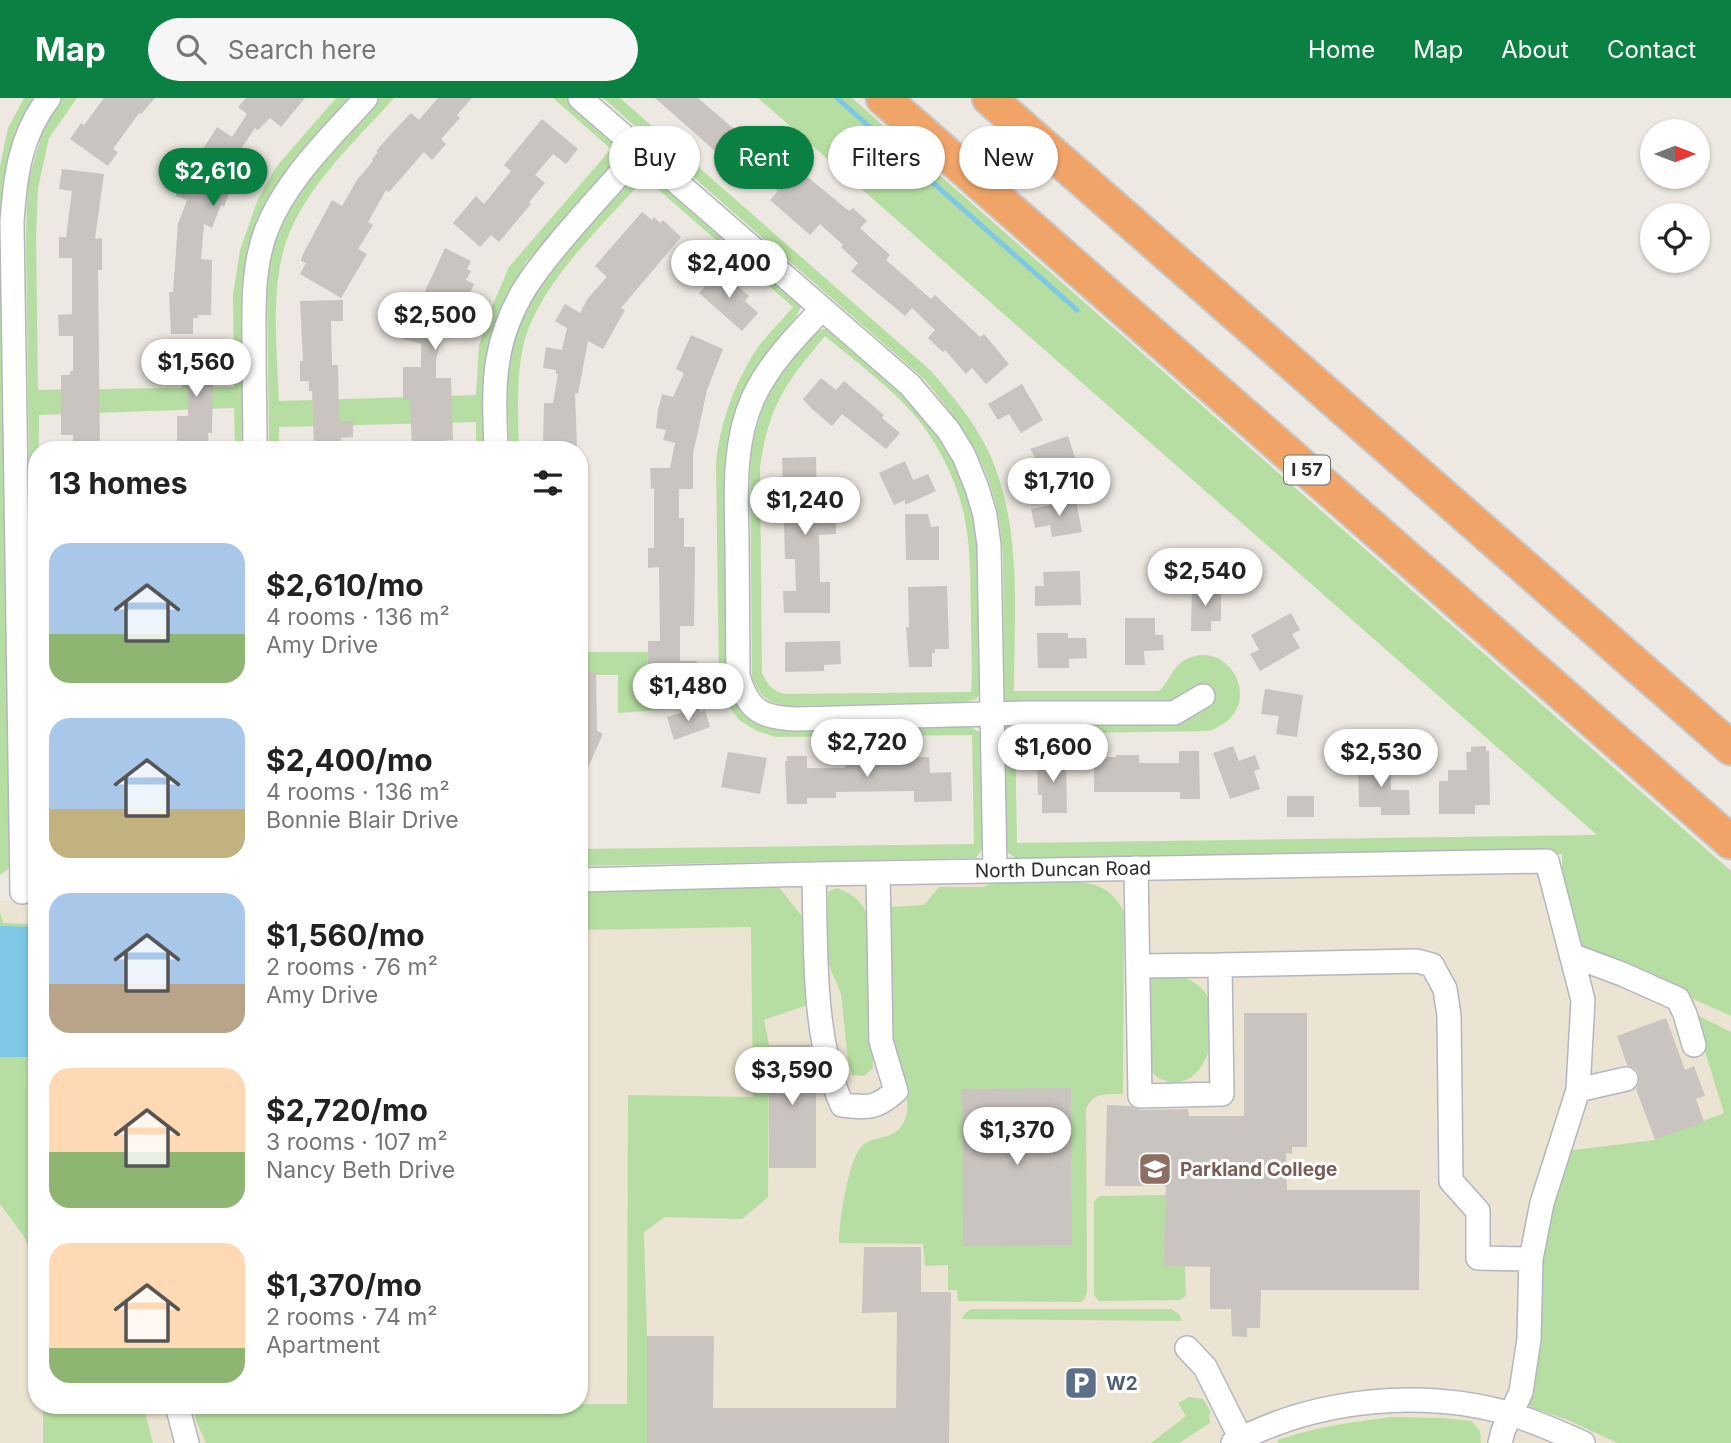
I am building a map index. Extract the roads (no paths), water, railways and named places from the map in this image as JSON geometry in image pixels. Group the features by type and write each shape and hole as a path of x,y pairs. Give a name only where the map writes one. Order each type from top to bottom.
{"highway":[{"name":"I 57","path":"883,98 1731,842"},
{"path":"989,98 1731,748"}],"street":[{"path":"19,892 28,729 6,261 19,158 28,133 49,98"},
{"path":"255,441 254,285 258,257 267,229 302,171 366,98"},
{"path":"580,98 612,126"},
{"path":"496,441 498,361 503,336 515,304 530,278 549,254 609,186"},
{"path":"684,189 923,398 949,431 964,456 977,488 989,545 995,871"},
{"path":"822,309 768,370 753,398 739,444 736,492 738,676 743,694 752,706 764,714 784,719 1174,713 1203,696"},
{"name":"North Duncan Road","path":"588,880 1547,861 1571,955"},
{"path":"1136,868 1140,1096 1222,1094 1220,965"},
{"path":"814,874 820,1015 834,1086 842,1105 856,1107 880,1105 896,1091 881,1041 878,873"},
{"path":"1571,955 1678,999 1694,1045"},
{"path":"1500,1443 1521,1392 1529,1339 1531,1259 1542,1203 1578,1090 1583,1000 1571,955"},
{"path":"1138,966 1417,961 1432,965 1445,989 1449,1015 1451,1181 1478,1211 1478,1258 1531,1259"},
{"path":"1578,1090 1626,1079"},
{"path":"1187,1348 1205,1367 1237,1441 1273,1424 1317,1411 1395,1401 1439,1403 1511,1415 1583,1443"},
{"path":"179,1414 187,1443"}],"water":[{"path":"0,926 28,927 28,1057 0,1057"}],"waterway":[{"path":"837,98 1077,310"}],"place":[{"name":"Parkland College","path":"1155,1169"},
{"name":"W2","path":"1081,1383"}]}
